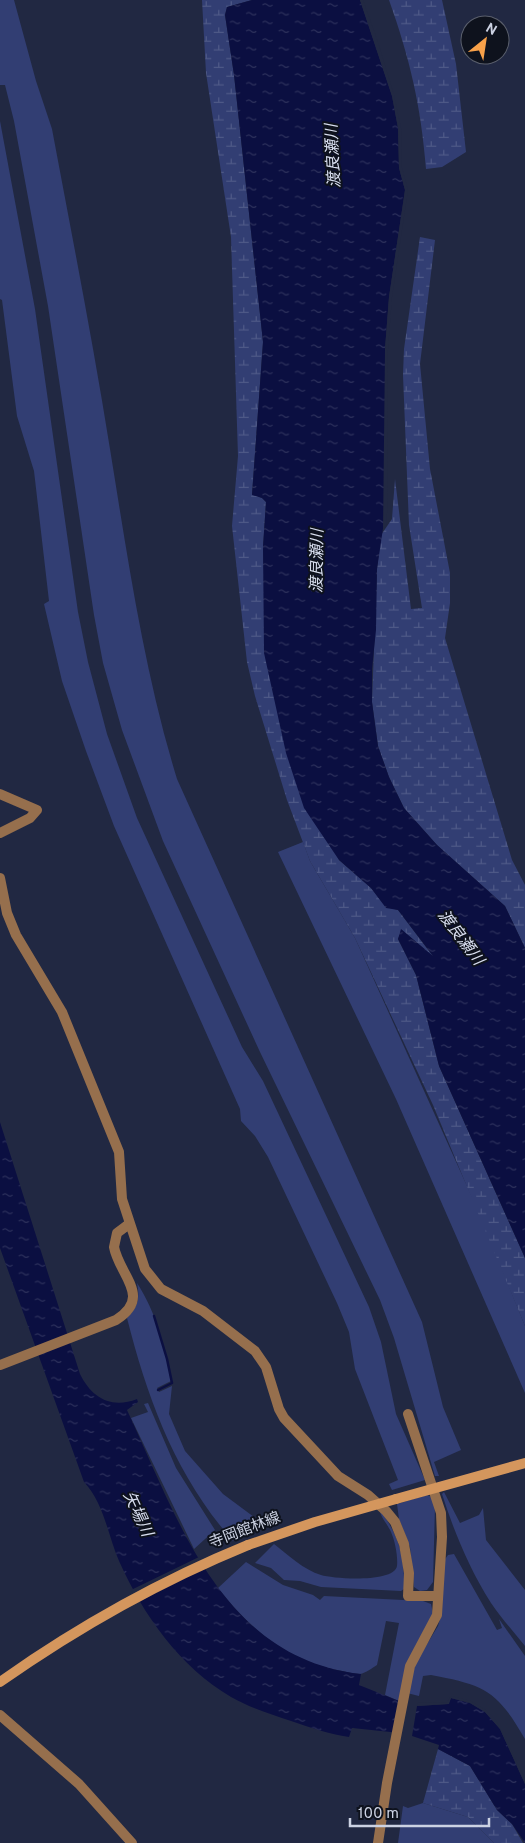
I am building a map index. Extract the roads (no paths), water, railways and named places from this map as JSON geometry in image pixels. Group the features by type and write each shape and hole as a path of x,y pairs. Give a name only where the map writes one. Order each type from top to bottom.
{"main road":[{"name":"寺岡館林線","path":"0,1682 102,1615 163,1582 224,1555 322,1520 525,1463"}],"street":[{"path":"0,794 37,810 30,818 0,833"},
{"path":"0,878 7,914 16,935 62,1012 119,1152 122,1199 145,1269 156,1283 167,1292 203,1311 255,1351 266,1367 279,1409 284,1418 338,1476 377,1502 395,1522 408,1558 408,1596 436,1596"},
{"path":"0,1365 116,1320 128,1311 133,1296 133,1288 114,1247 117,1233 129,1224"},
{"path":"378,1843 397,1734 413,1658 437,1614 436,1596 442,1537 441,1513 436,1487 408,1414"},
{"path":"0,1716 80,1784 132,1843"}],"water":[{"name":"渡良瀬川","path":"252,0 360,0 392,96 398,128 399,168 405,190 389,297 385,349 385,515 377,569 372,702 378,746 389,777 404,808 437,845 505,906 525,948 525,1258 439,1066 416,975 398,939 401,929 433,956 398,910 386,908 371,888 339,860 304,808 286,753 264,653 263,547 266,502 262,498 252,495 263,342 234,75 225,15 227,7"},
{"name":"矢場川","path":"0,1122 80,1374 90,1389 103,1399 119,1403 137,1399 138,1402 127,1410 187,1538 211,1578 239,1613 273,1642 313,1663 361,1674 359,1685 399,1701 400,1733 352,1728 349,1737 342,1736 261,1711 231,1697 195,1671 179,1655 139,1601 119,1561 101,1510 91,1490 84,1482 0,1248"},
{"path":"451,1698 470,1703 485,1712 500,1729 525,1784 525,1843 512,1824 497,1810 470,1766 438,1749 439,1745 412,1736 417,1706 448,1704"}],"waterway":[{"path":"154,1316 172,1383 158,1390"}]}
